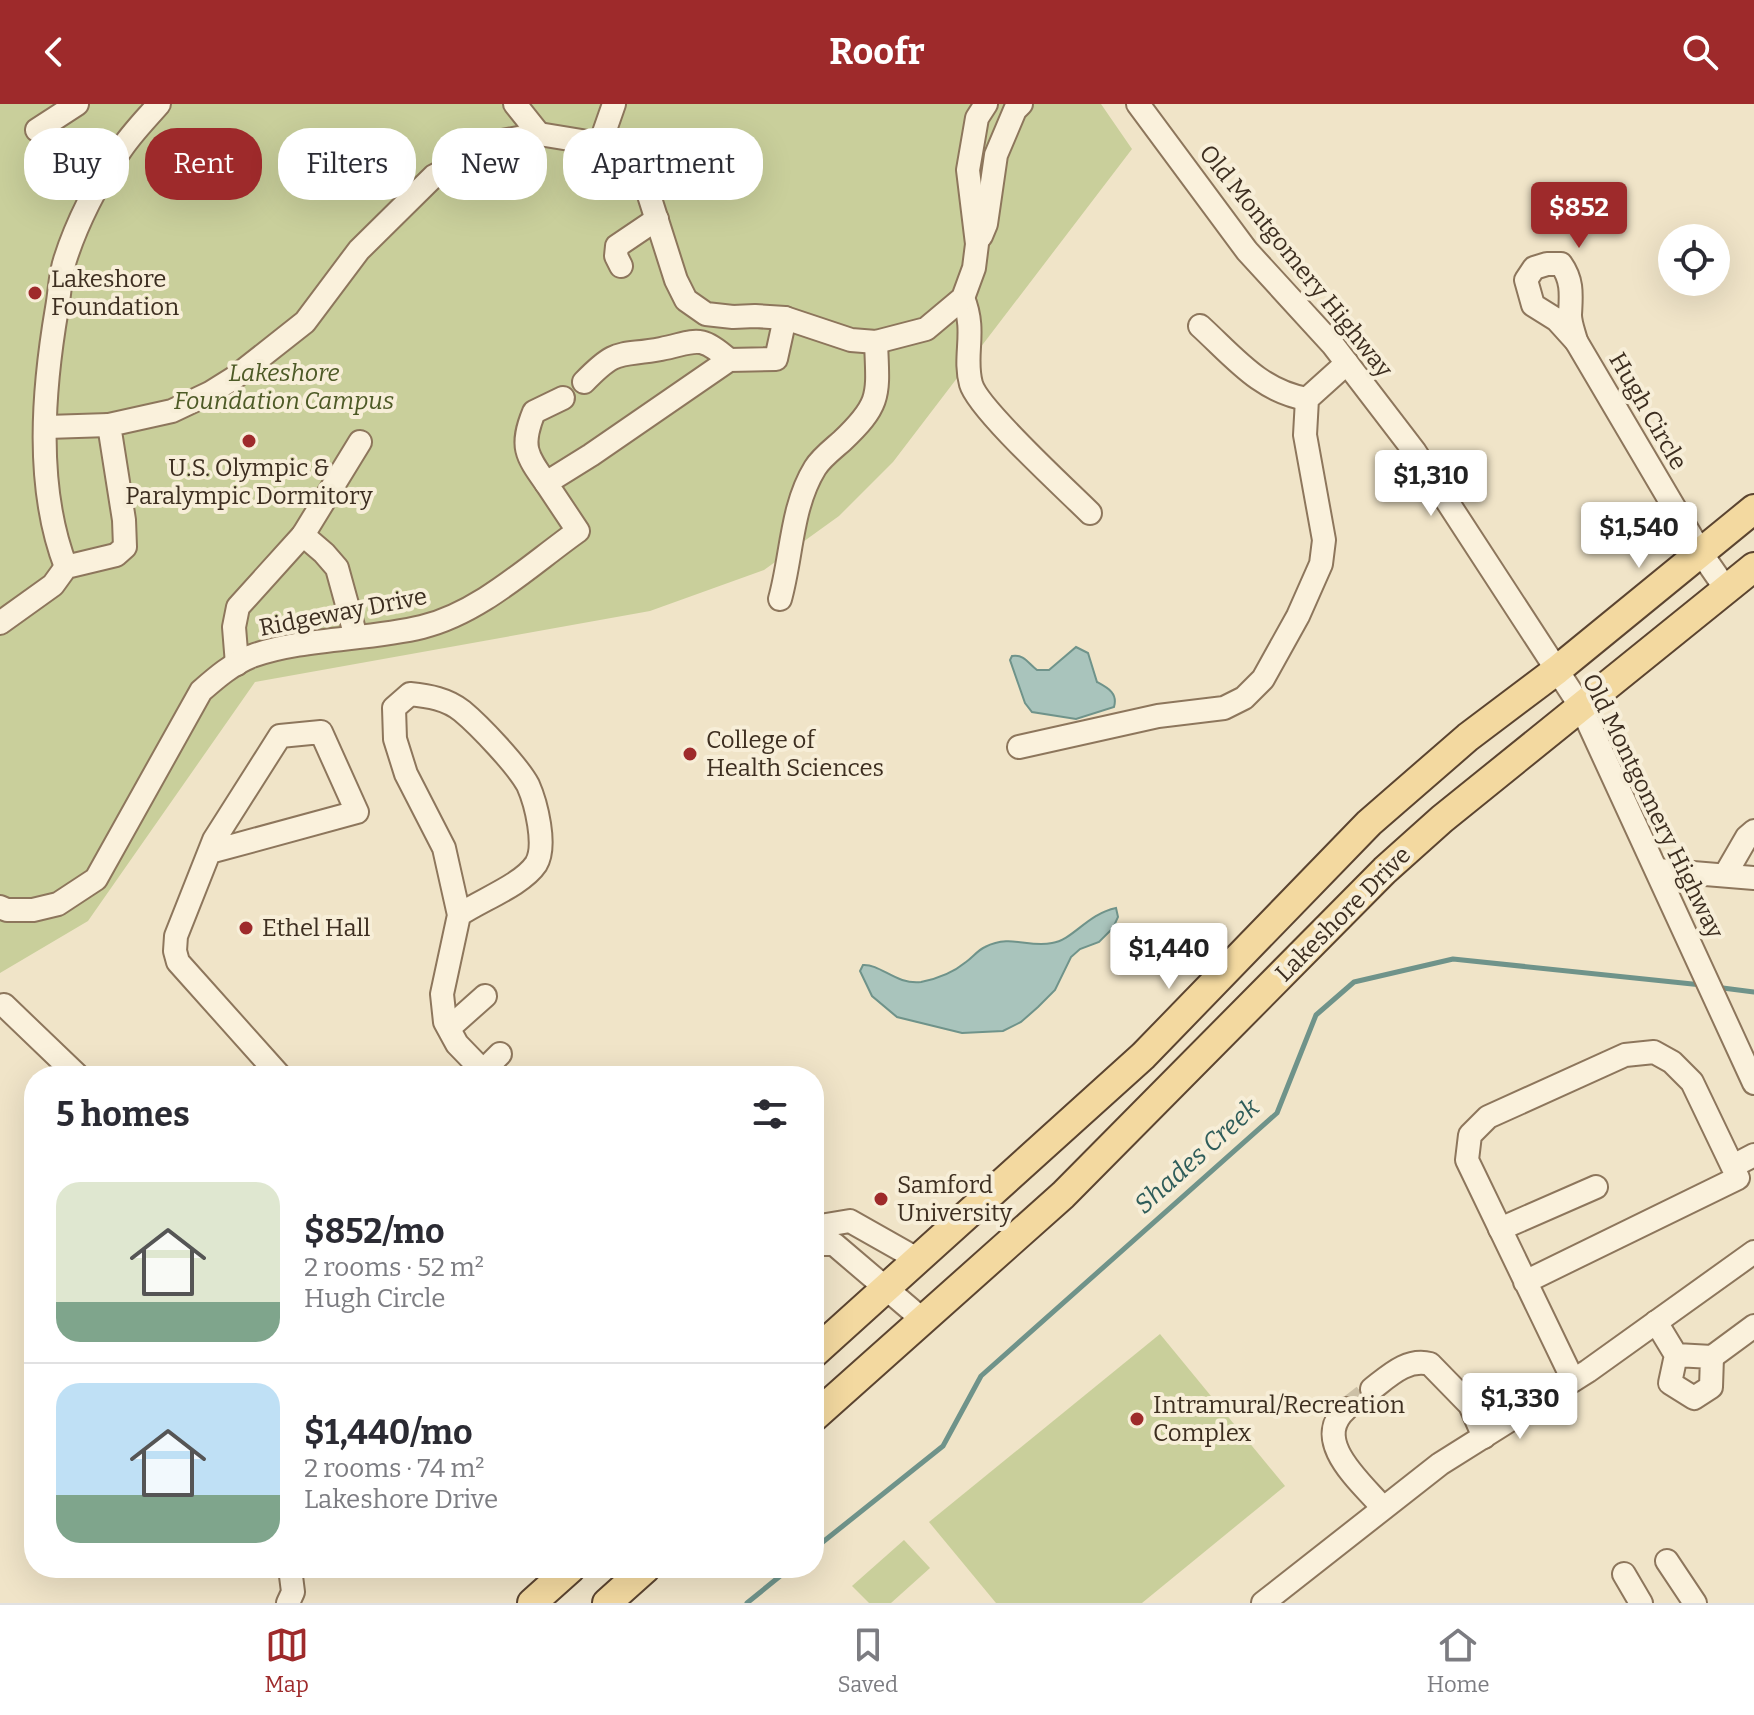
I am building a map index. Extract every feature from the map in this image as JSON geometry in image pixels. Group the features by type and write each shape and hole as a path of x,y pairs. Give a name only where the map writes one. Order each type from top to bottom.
{"main road":[{"name":"Lakeshore Drive","path":"824,1344 1143,1056 1369,823 1468,737 1557,670 1754,509"},
{"name":"Lakeshore Drive","path":"824,1408 1063,1195 1385,870 1442,819 1754,567"},
{"path":"1143,1056 1172,1086"},
{"path":"532,1603 560,1578"},
{"path":"607,1603 635,1578"}],"street":[{"path":"40,128 77,104"},
{"path":"66,567 55,539 49,498 47,427 54,328 65,261 95,193 119,152 159,104"},
{"path":"515,104 534,128"},
{"path":"606,128 614,104"},
{"path":"651,200 676,280 686,300 706,314 785,318 851,340 876,342 926,329 963,298 974,268 977,244 968,170 977,118 986,104"},
{"name":"Old Montgomery Highway","path":"1138,104 1247,251 1347,363 1415,452 1581,707 1754,1083"},
{"path":"977,244 986,224 996,155 1015,106"},
{"path":"47,427 109,425 172,411 234,378 305,322 359,250 432,178"},
{"path":"621,266 616,256 617,246 657,219"},
{"path":"963,298 970,313 969,374 972,389 1090,513"},
{"path":"563,398 534,412 528,428 528,458 546,483 729,360 776,359 785,318"},
{"path":"1200,326 1264,384 1286,395 1307,399"},
{"path":"584,382 603,362 616,355 662,349 693,340 708,343 729,360"},
{"name":"Hugh Circle","path":"1576,341 1701,553 1726,589"},
{"path":"780,599 790,565 798,509 816,466 864,420 878,392 876,342"},
{"path":"1019,747 1158,716 1224,708 1244,698 1263,679 1298,616 1321,564 1324,540 1305,435 1307,399 1347,363"},
{"path":"0,623 53,585 66,567 116,555 125,547 124,520 109,425"},
{"path":"237,664 234,627 238,607 303,535 360,442"},
{"name":"Ridgeway Drive","path":"0,907 33,910 58,904 96,879 201,691 226,670 252,656 423,627 462,612 578,531 546,483"},
{"path":"303,535 337,568 356,637"},
{"path":"459,915 519,880 536,863 542,845 538,819 528,786 507,758 461,710 436,697 410,694 394,708 395,739 406,774 444,848 459,915 442,994 445,1022 457,1044 479,1066"},
{"path":"210,852 357,812 321,732 280,736 214,840 180,924 175,951 178,962 271,1066"},
{"path":"1725,875 1747,837 1754,831"},
{"path":"1657,870 1754,878"},
{"path":"449,1028 485,996"},
{"path":"4,1005 68,1066"},
{"path":"1525,1282 1738,1178 1692,1082 1672,1062 1654,1052 1625,1055 1488,1117 1470,1135 1467,1160 1525,1282 1573,1380"},
{"path":"491,1066 500,1054"},
{"path":"1733,1166 1754,1155"},
{"path":"1500,1229 1596,1187"},
{"path":"824,1225 850,1221 919,1260"},
{"path":"824,1244 834,1244 922,1319"},
{"path":"1263,1603 1440,1464 1573,1380 1754,1252"},
{"path":"1656,1322 1676,1355 1670,1383 1694,1398 1711,1387 1712,1357"},
{"path":"1676,1355 1712,1357 1750,1336"},
{"path":"1372,1389 1403,1366 1430,1364 1470,1405 1484,1437"},
{"path":"1346,1409 1332,1429 1335,1446 1345,1464 1383,1508"},
{"path":"1667,1561 1695,1603"},
{"path":"1624,1574 1641,1603"},
{"path":"288,1603 293,1592 291,1578"}],"green space":[{"name":"Lakeshore Foundation Campus","path":"0,104 1101,104 1132,149 893,462 839,516 764,570 650,611 255,682 88,921 0,973"},
{"name":"Intramural/Recreation Complex","path":"1160,1334 1285,1486 1142,1603 996,1603 929,1522"},
{"path":"904,1540 930,1568 891,1603 869,1603 852,1586"}],"water":[{"path":"1076,647 1088,653 1097,682 1113,695 1114,707 1076,719 1032,712 1025,703 1010,660 1012,656 1023,658 1037,670 1049,670"},
{"path":"1116,908 1118,917 1113,928 1099,942 1080,949 1071,957 1055,990 1021,1022 1003,1031 962,1033 897,1017 872,996 860,971 863,965 870,966 896,978 912,982 927,981 956,969 982,948 994,943 1043,944 1060,941 1097,916"}],"waterway":[{"name":"Shades Creek","path":"824,1541 943,1446 981,1376 1277,1113 1316,1015 1354,982 1453,959 1702,985"},
{"name":"Shades Creek","path":"1715,987 1754,992"},
{"name":"Shades Creek","path":"747,1603 778,1578"}],"tunnel":[{"path":"1346,1409 1372,1389"}],"place":[{"name":"Lakeshore Foundation","path":"35,293"},
{"name":"U.S. Olympic & Paralympic Dormitory","path":"249,441"},
{"name":"College of Health Sciences","path":"690,754"},
{"name":"Ethel Hall","path":"246,928"},
{"name":"Samford University","path":"881,1199"},
{"name":"Intramural/Recreation Complex","path":"1137,1419"}]}
